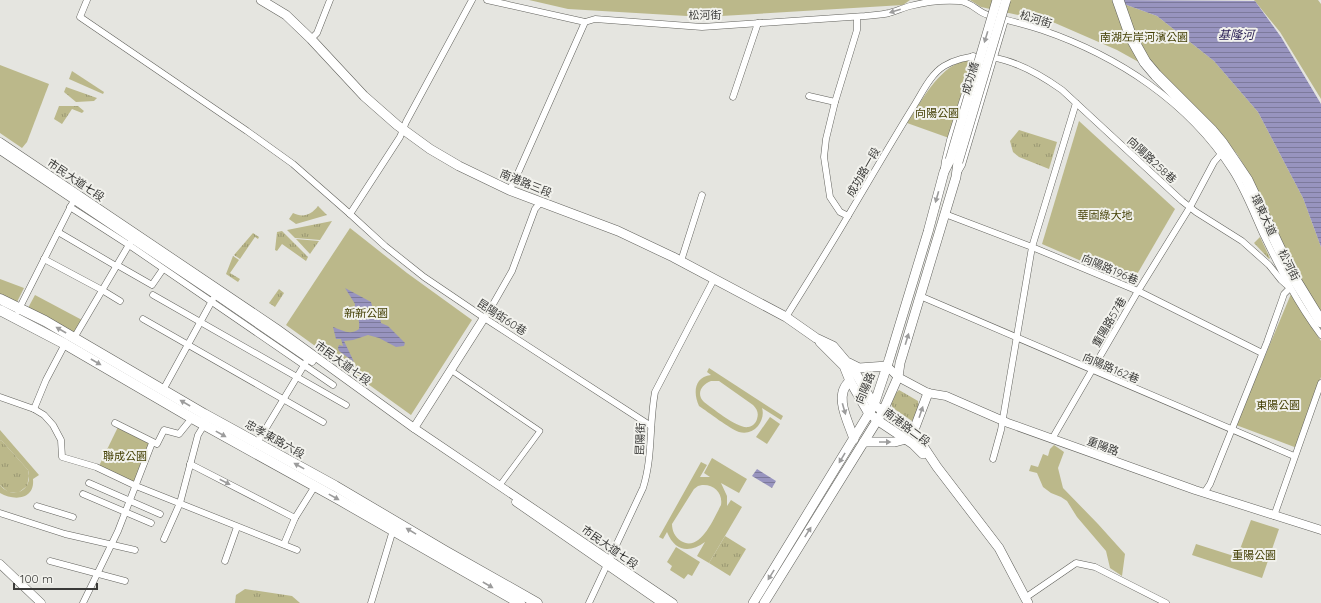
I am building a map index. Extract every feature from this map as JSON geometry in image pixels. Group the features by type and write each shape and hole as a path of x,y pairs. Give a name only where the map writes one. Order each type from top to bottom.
{"highway":[{"name":"環東大道","path":"1118,0 1131,37 1145,62 1212,131 1247,180 1291,273 1321,322"}],"main road":[{"name":"南港路三段","path":"262,0 286,15 311,38 364,96 402,129 459,166 509,190 618,231 680,261 786,317 816,338"},
{"name":"成功橋","path":"954,161 997,0"},
{"name":"成功橋","path":"954,161 1006,0"},
{"name":"向陽路","path":"753,603 854,439 871,408 887,366 928,232 944,172 954,161"},
{"path":"764,603 883,410 898,377 900,363 937,235 956,177 954,161"},
{"name":"忠孝東路六段","path":"0,299 18,313 65,344 192,418 207,421 257,443 335,486 456,558 537,603"},
{"name":"忠孝東路六段","path":"0,310 18,313 74,338 115,361 163,390 207,421 315,486 520,603"},
{"name":"南港路二段","path":"816,338 833,346 856,372 877,420 913,444 937,467"},
{"name":"南港路二段","path":"816,338 844,366 850,381 871,408 883,410 914,430 937,467 999,548 1026,600"},
{"path":"847,362 859,368 887,366"},
{"path":"850,381 844,385 841,399 854,439"},
{"path":"914,430 928,393"},
{"path":"864,442 895,442 906,439"}],"street":[{"name":"昆陽街60巷","path":"87,0 80,17 293,164 385,246 424,277 484,318 651,426"},
{"path":"311,38 317,33 330,0"},
{"path":"350,214 400,136 402,129 472,0"},
{"name":"松河街","path":"487,0 586,22 595,20 702,26 856,17 888,13 910,6 937,1 959,1 968,2 985,14 1041,30 1092,50 1140,78 1187,116 1209,140 1232,171 1247,196 1265,238 1290,288 1321,335"},
{"path":"848,216 840,212 830,197 824,157 826,139 835,102 857,30 856,17"},
{"path":"956,177 962,165 1005,20"},
{"path":"509,190 514,182 586,22"},
{"path":"733,98 758,23"},
{"path":"944,172 948,147 974,65 973,56"},
{"name":"成功路一段","path":"786,317 933,75 943,67 958,60 973,56 994,57"},
{"name":"向陽路258巷","path":"994,57 1026,68 1062,90 1190,207 1242,242 1269,265 1281,280 1290,288"},
{"path":"809,96 835,102"},
{"path":"992,459 1001,430 1032,247 1076,103"},
{"name":"市民大道七段","path":"0,142 276,328 308,359 500,485 608,562 662,603"},
{"name":"市民大道七段","path":"0,150 72,203 216,295 608,562 674,603"},
{"name":"重陽路57巷","path":"1052,439 1138,291 1190,207 1214,162 1220,155"},
{"path":"680,261 702,195"},
{"path":"414,428 488,313 512,271 520,253 535,209 541,202"},
{"path":"18,313 72,203"},
{"name":"向陽路196巷","path":"945,214 1032,247 1138,291 1262,353"},
{"path":"58,232 152,285 163,269"},
{"path":"74,338 131,242 163,269 211,303 308,359 333,385"},
{"path":"44,259 120,301"},
{"name":"昆陽街","path":"589,603 643,488 648,474 651,445 652,406 657,386 714,279"},
{"path":"1204,493 1210,484 1284,294 1290,288"},
{"path":"154,295 346,405"},
{"path":"163,390 216,295"},
{"name":"向陽路162巷","path":"920,296 1092,371 1294,456"},
{"path":"143,319 323,422"},
{"path":"34,409 46,380 65,344"},
{"path":"257,443 308,359"},
{"name":"重陽路","path":"887,366 898,377 928,393 946,396 1052,439 1204,493 1321,530"},
{"path":"455,373 540,431 500,485"},
{"path":"1274,516 1321,383"},
{"path":"0,397 34,409 44,415 54,425 61,440 62,457 96,468 136,486 297,550"},
{"path":"115,423 152,443 157,444 164,430 179,434 192,418"},
{"path":"164,539 180,503 198,435 207,421"},
{"path":"83,603 126,512 152,443"},
{"path":"190,464 296,518"},
{"path":"89,483 160,514"},
{"path":"284,544 296,518 315,486"},
{"path":"83,494 151,523"},
{"path":"37,506 73,517"},
{"path":"0,513 65,534 135,550"},
{"path":"225,561 237,527"},
{"path":"371,603 393,530"},
{"path":"50,561 124,582"},
{"path":"0,564 41,603"},
{"path":"1026,600 1076,564 1095,567 1166,603"}],"green space":[{"path":"529,0 910,0 903,5 704,17 568,9"},
{"name":"南湖左岸河濱公園","path":"970,0 1113,0 1157,16 1214,61 1258,112 1303,198 1321,247 1321,316 1288,258 1264,202 1248,172 1237,154 1218,131 1144,65 1117,50 1055,23 981,7"},
{"path":"1254,0 1318,0 1321,4 1321,99 1280,32"},
{"name":"向陽公園","path":"964,60 974,61 949,138 907,123 938,78 954,65"},
{"path":"0,65 49,84 27,142 22,148 0,133"},
{"path":"72,71 104,92 103,94 69,79"},
{"path":"66,87 97,98 94,101 76,102 64,92"},
{"path":"59,106 78,106 84,111 82,113 72,109 62,124 54,119"},
{"name":"華固綠大地","path":"1079,121 1175,209 1132,283 1042,244"},
{"path":"1019,130 1057,142 1049,169 1019,157 1013,152 1010,141"},
{"path":"318,206 327,215 296,224 289,219 293,213 297,215 307,215 313,212"},
{"path":"332,221 320,240 295,238 287,230"},
{"name":"新新公園","path":"350,228 407,273 472,320 411,415 286,325"},
{"path":"282,231 308,257 306,261 282,244 277,251 275,250 277,232"},
{"path":"253,233 259,237 258,239 255,237 240,259 234,255"},
{"path":"1260,237 1270,258 1269,259 1254,243"},
{"path":"296,239 319,241 310,254"},
{"path":"233,256 239,260 230,273 240,279 238,282 226,274"},
{"path":"0,279 24,288 17,302 0,296"},
{"path":"279,289 284,293 275,307 269,303"},
{"name":"東陽公園","path":"1291,294 1321,341 1321,377 1297,448 1236,425"},
{"path":"35,295 82,320 74,333 28,308"},
{"path":"709,368 783,416 781,420 762,408 763,415 761,422 752,431 742,433 725,424 699,406 697,401 696,386 705,376 711,375 707,372","holes":["711,381 719,381 756,408 758,417 752,426 744,427 738,425 725,418 704,402 700,396 702,387"]},
{"path":"899,390 918,401 919,409 912,421 893,408 891,404"},
{"path":"770,417 780,424 767,444 756,437"},
{"name":"聯成公園","path":"118,427 150,444 134,483 98,468"},
{"path":"0,430 39,475 33,479 31,491 22,497 11,497 0,493 0,485 5,490 11,492 16,493 21,491 28,483 29,477 28,470 0,440"},
{"path":"0,440 28,470 29,476 27,486 18,493 8,492 0,485"},
{"path":"1054,445 1064,452 1058,468 1063,488 1125,554 1122,576 1110,568 1106,551 1077,517 1067,501 1043,487 1037,473 1029,471 1031,465 1038,467 1043,454 1048,456 1050,449"},
{"path":"712,458 747,479 739,493 721,483 727,496 727,506 731,500 742,507 709,563 697,556 705,542 694,548 683,549 674,544 667,532 663,539 659,537 701,462 707,465 700,477 710,477 704,473","holes":["706,485 717,490 721,497 721,505 706,532 700,538 694,542 688,543 681,541 674,534 672,524 694,489 698,486"]},
{"name":"重陽公園","path":"1251,520 1279,529 1262,578 1192,555 1196,544 1237,557"},
{"path":"725,536 746,549 730,576 709,563"},
{"path":"676,547 700,562 692,576 688,574 684,579 670,570 672,566 667,562"},
{"path":"245,589 292,596 300,603 235,603 236,595"}],"water":[{"name":"基隆河","path":"1113,0 1255,1 1281,37 1321,104 1321,247 1303,198 1258,112 1214,61 1157,16"},
{"path":"345,288 371,302 374,313 380,317 381,323 388,326 405,343 404,346 396,347 379,338 368,335 353,340 344,341 354,362 339,351 339,345 343,346 341,339 336,339 333,327 349,332 359,329 359,321 355,310 355,304"},
{"path":"757,469 776,481 772,488 752,476"}]}
